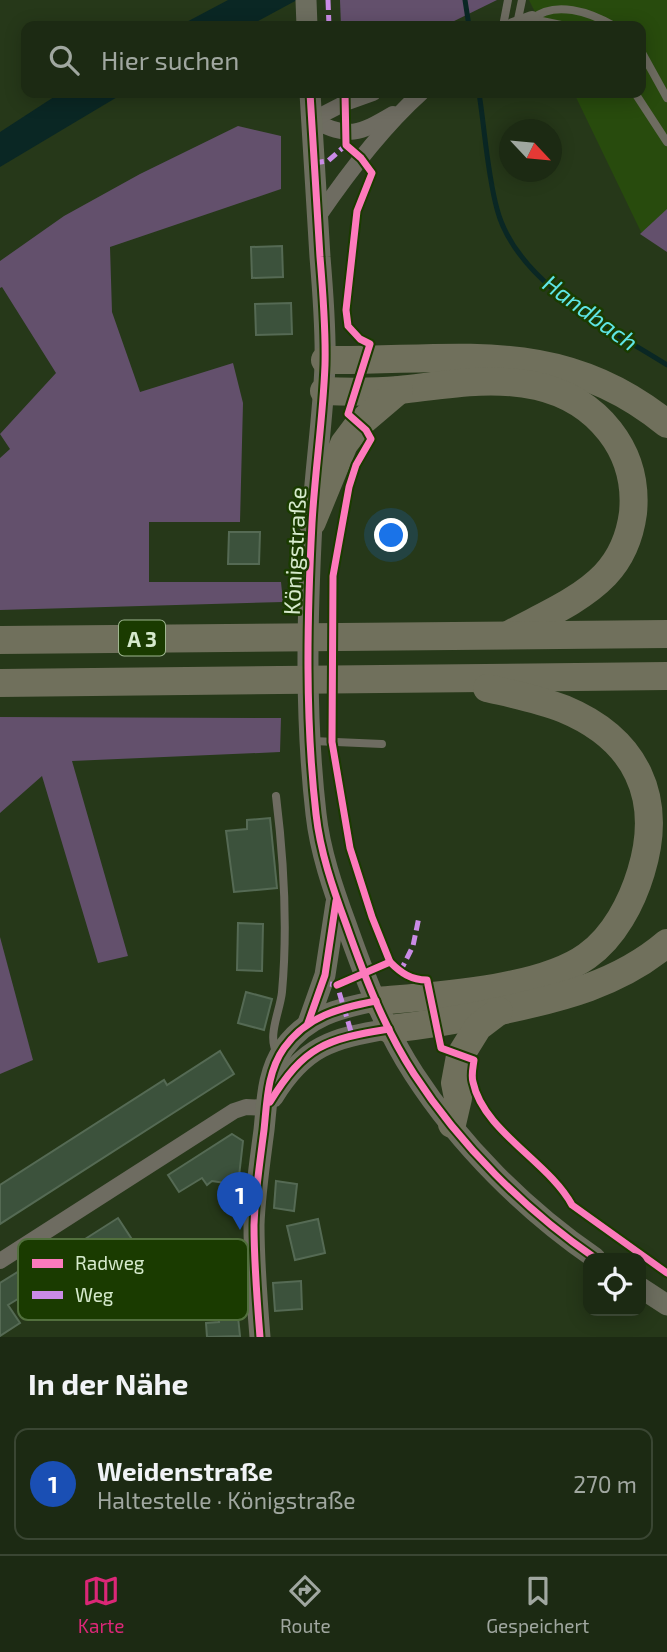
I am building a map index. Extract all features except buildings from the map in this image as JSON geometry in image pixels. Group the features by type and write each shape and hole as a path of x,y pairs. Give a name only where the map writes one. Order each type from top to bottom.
{"highway":[{"path":"325,360 465,356 538,362 583,375 616,389 667,424"},
{"path":"324,391 399,390 443,383 488,381 518,383 553,390 570,397 596,414 614,436 626,457 634,499 631,527 619,556 606,574 590,589 508,636"},
{"path":"312,522 344,444 359,424 399,390"},
{"name":"A 3","path":"0,640 667,634"},
{"name":"A 3","path":"0,683 667,676"},
{"path":"376,1001 447,995 533,979 563,970 589,955 609,935 637,885 645,860 650,820 649,801 632,763 614,740 592,723 561,708 443,678"},
{"path":"389,1029 435,1025 582,991 640,963 667,943"},
{"path":"452,1124 458,1098 455,1083 458,1059 478,1027 499,1011"}],"main road":[{"path":"306,0 307,21"},
{"name":"Königstraße","path":"310,98 325,360 312,522 310,741 316,818 337,898 363,972 389,1029 414,1074 452,1124 509,1189 561,1235 588,1253"},
{"path":"308,1023 326,975 337,898"},
{"path":"260,1337 254,1266 254,1222 267,1108 286,1063 290,1041 308,1023 324,1014 342,1007 376,1001"},
{"path":"286,1063 338,1039 389,1029"},
{"path":"646,1291 667,1305"}],"street":[{"path":"312,120 359,98"},
{"path":"318,218 354,166 415,98"},
{"path":"312,120 338,131 356,132 365,130 405,107"},
{"path":"34,1239 234,1111 246,1107 267,1108"},
{"path":"0,1261 18,1249"}],"lane":[{"path":"508,0 515,21"},
{"path":"517,21 522,0"},
{"path":"522,21 542,11 562,9 596,16 605,21"},
{"path":"646,60 667,98"},
{"path":"638,98 667,142"},
{"path":"310,741 382,744"},
{"path":"276,796 285,914 281,1006 274,1027 272,1046 286,1063"}],"shaded area":[{"path":"340,0 497,0 454,21 341,21"},
{"path":"529,0 667,0 667,248 641,232 576,98 646,98 646,21 540,21"},
{"path":"238,126 281,136 281,189 110,247 112,312 140,392 233,363 243,403 240,522 149,522 149,582 281,582 283,602 0,610 0,458 10,449 0,434 56,373 2,287 0,288 0,261 64,216 140,174"},
{"path":"667,209 667,252 640,234"},
{"path":"0,717 281,718 280,752 72,761 128,956 98,963 42,776 0,813"},
{"path":"0,937 33,1060 0,1074"}],"water":[{"path":"228,0 297,0 258,21 188,21"},
{"path":"52,98 116,98 0,167 0,132"}],"waterway":[{"name":"Handbach","path":"465,0 468,21"},
{"name":"Handbach","path":"480,98 488,166 497,209 507,235 523,259 544,281 592,319 667,365"}],"marked path":[{"path":"328,0 329,21"},
{"path":"314,163 328,161 346,145"},
{"path":"400,972 413,946 419,917"},
{"path":"330,984 337,985 352,1035"}],"cycle path":[{"path":"310,98 325,352 310,559 309,705 312,778 324,856 336,897 368,982 384,1020 414,1074 452,1126 495,1175 544,1219 588,1253"},
{"path":"345,98 346,145 361,158 372,173 357,211 346,310 348,326 360,339 370,344 348,414 366,430 371,439 356,465 349,487 333,576 332,742 350,848 390,962"},
{"path":"308,1023 325,975 336,901"},
{"path":"337,985 390,962 407,975 427,980 441,1048 474,1060 473,1082 479,1100 489,1116 562,1189 572,1205 667,1273"},
{"path":"260,1337 255,1267 255,1213 267,1098 274,1067 293,1037 313,1021 349,1007 376,1001"},
{"path":"270,1102 294,1068 319,1048 349,1037 389,1029"}],"place":[{"name":"Weidenstraße","path":"240,1230"}]}
